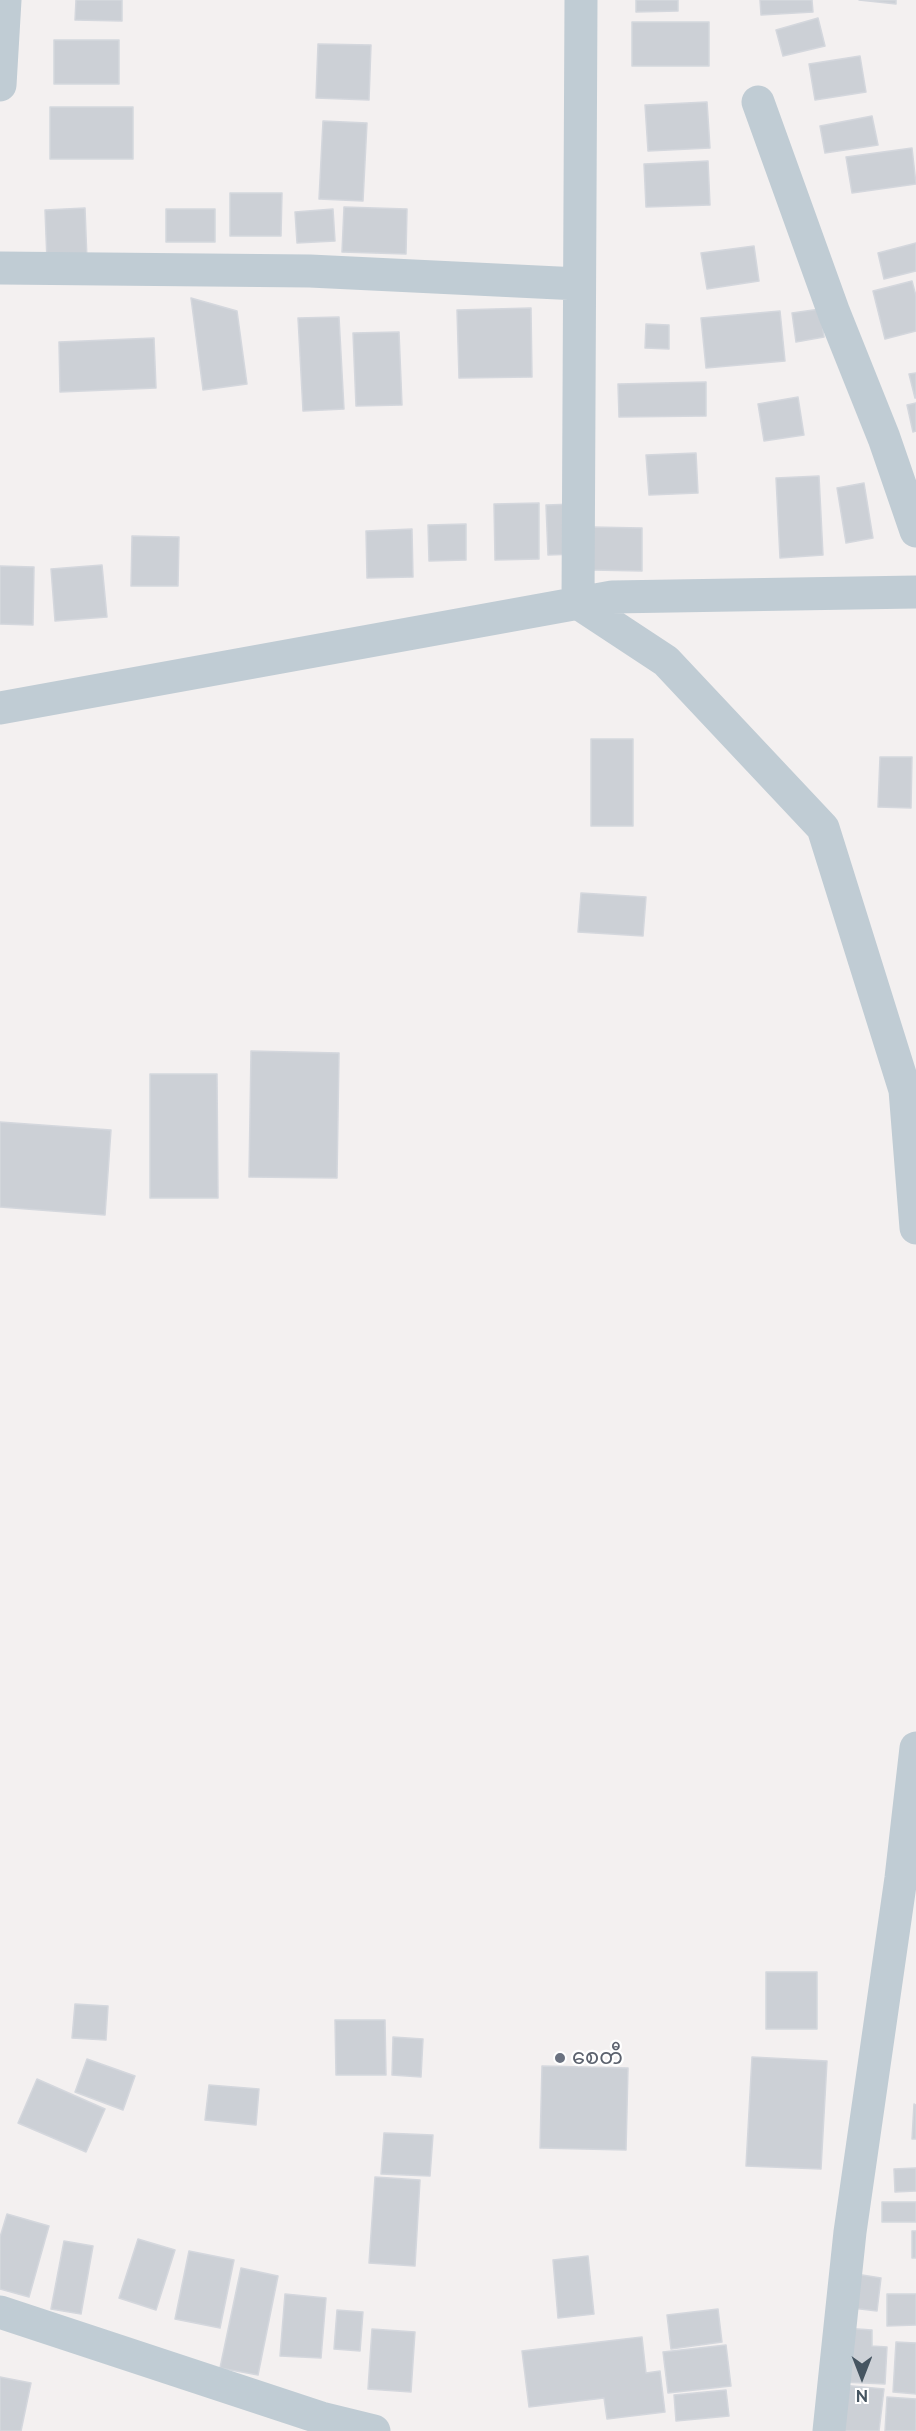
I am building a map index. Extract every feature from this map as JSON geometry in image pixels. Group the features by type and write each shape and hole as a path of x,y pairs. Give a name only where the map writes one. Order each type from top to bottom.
{"street":[{"path":"0,85 5,0"},
{"path":"578,603 581,0"},
{"path":"758,102 834,313 884,438 916,531"},
{"path":"0,268 310,271 579,284"},
{"path":"0,708 612,597 916,592"},
{"path":"578,603 666,661 823,828 905,1090 916,1228"},
{"path":"829,2431 850,2232 901,1878 916,1748"},
{"path":"0,2312 321,2418 374,2431"}],"building":[{"path":"76,0 122,0 122,21 75,20"},
{"path":"636,0 678,0 678,11 636,12"},
{"path":"760,0 812,0 813,12 761,15"},
{"path":"859,0 896,0 896,4"},
{"path":"818,18 825,46 783,56 776,30"},
{"path":"632,22 709,22 709,66 632,66"},
{"path":"54,40 119,40 119,84 54,84"},
{"path":"318,44 371,45 369,100 316,98"},
{"path":"860,56 866,92 815,100 809,64"},
{"path":"707,102 710,148 648,151 645,105"},
{"path":"50,107 133,107 133,159 50,159"},
{"path":"872,116 878,145 825,153 820,126"},
{"path":"323,121 367,123 363,201 319,199"},
{"path":"912,148 916,184 852,193 846,157"},
{"path":"708,161 710,205 646,207 644,164"},
{"path":"230,193 282,193 281,236 230,236"},
{"path":"344,207 407,209 406,254 342,252"},
{"path":"85,208 87,260 47,261 45,210"},
{"path":"166,209 215,209 215,242 166,242"},
{"path":"333,209 335,241 297,243 295,212"},
{"path":"916,243 916,271 884,279 878,253"},
{"path":"754,246 759,281 707,289 701,253"},
{"path":"912,281 916,296 916,331 885,339 873,291"},
{"path":"191,298 237,311 247,384 203,390"},
{"path":"531,308 532,377 459,378 457,310"},
{"path":"820,309 824,337 796,342 792,313"},
{"path":"780,311 785,361 706,368 701,318"},
{"path":"339,317 344,409 303,411 298,318"},
{"path":"646,324 669,325 669,349 645,348"},
{"path":"399,332 402,405 356,406 353,333"},
{"path":"154,338 156,388 60,392 59,342"},
{"path":"916,373 916,398 915,398 909,374"},
{"path":"706,382 706,416 619,417 618,384"},
{"path":"798,397 804,435 764,441 758,404"},
{"path":"916,403 916,431 913,432 907,405"},
{"path":"696,453 698,493 649,495 646,455"},
{"path":"819,476 823,555 780,558 776,478"},
{"path":"864,483 873,538 846,543 837,488"},
{"path":"539,503 539,559 495,560 494,504"},
{"path":"575,504 577,554 548,555 546,505"},
{"path":"466,524 466,560 429,561 428,525"},
{"path":"592,527 642,528 642,571 592,570"},
{"path":"412,529 413,577 367,578 366,531"},
{"path":"132,536 179,537 178,586 131,586"},
{"path":"102,565 107,617 55,621 51,569"},
{"path":"0,566 34,567 33,625 0,624"},
{"path":"591,739 633,739 633,826 591,826"},
{"path":"880,757 912,757 911,808 878,807"},
{"path":"581,893 646,897 643,936 578,932"},
{"path":"251,1051 339,1053 337,1178 249,1177"},
{"path":"150,1074 217,1074 218,1198 150,1198"},
{"path":"0,1122 111,1130 105,1215 0,1207"},
{"path":"766,1972 817,1972 817,2029 766,2029"},
{"path":"75,2004 108,2006 106,2040 72,2038"},
{"path":"335,2020 385,2020 386,2075 336,2075"},
{"path":"393,2037 423,2039 421,2077 392,2075"},
{"path":"752,2057 827,2061 821,2169 746,2166"},
{"path":"87,2059 135,2076 123,2110 75,2092"},
{"path":"542,2066 628,2068 626,2150 540,2148"},
{"path":"37,2079 105,2109 86,2152 18,2123"},
{"path":"209,2085 259,2089 256,2125 205,2120"},
{"path":"914,2104 916,2105 916,2139 912,2139"},
{"path":"384,2133 433,2135 430,2176 381,2174"},
{"path":"916,2168 916,2191 895,2192 894,2169"},
{"path":"375,2177 420,2180 415,2266 369,2263"},
{"path":"882,2202 916,2202 916,2222 882,2222"},
{"path":"7,2214 49,2226 29,2297 0,2289 0,2237"},
{"path":"912,2231 916,2231 916,2258 912,2258"},
{"path":"138,2239 175,2250 156,2310 119,2298"},
{"path":"64,2241 93,2246 81,2314 51,2309"},
{"path":"189,2251 234,2260 220,2328 175,2319"},
{"path":"588,2256 594,2314 558,2318 553,2260"},
{"path":"241,2268 278,2276 258,2375 220,2368"},
{"path":"856,2274 881,2278 877,2311 852,2308"},
{"path":"285,2294 326,2298 321,2358 280,2356"},
{"path":"887,2294 916,2294 916,2325 887,2326"},
{"path":"718,2309 722,2342 671,2349 667,2315"},
{"path":"337,2310 363,2312 360,2351 334,2349"},
{"path":"844,2328 872,2330 872,2346 887,2347 885,2384 842,2382"},
{"path":"372,2329 415,2332 411,2392 368,2389"},
{"path":"642,2337 646,2373 660,2371 665,2412 607,2419 604,2398 529,2407 522,2351"},
{"path":"896,2342 916,2343 916,2394 893,2392"},
{"path":"726,2345 731,2386 668,2393 663,2352"},
{"path":"0,2377 31,2383 21,2431 0,2431"},
{"path":"842,2385 884,2389 879,2431 837,2431"},
{"path":"726,2390 729,2416 676,2421 674,2395"},
{"path":"887,2397 916,2399 916,2431 885,2431"}],"place":[{"name":"စေတီ","path":"560,2058"}]}
